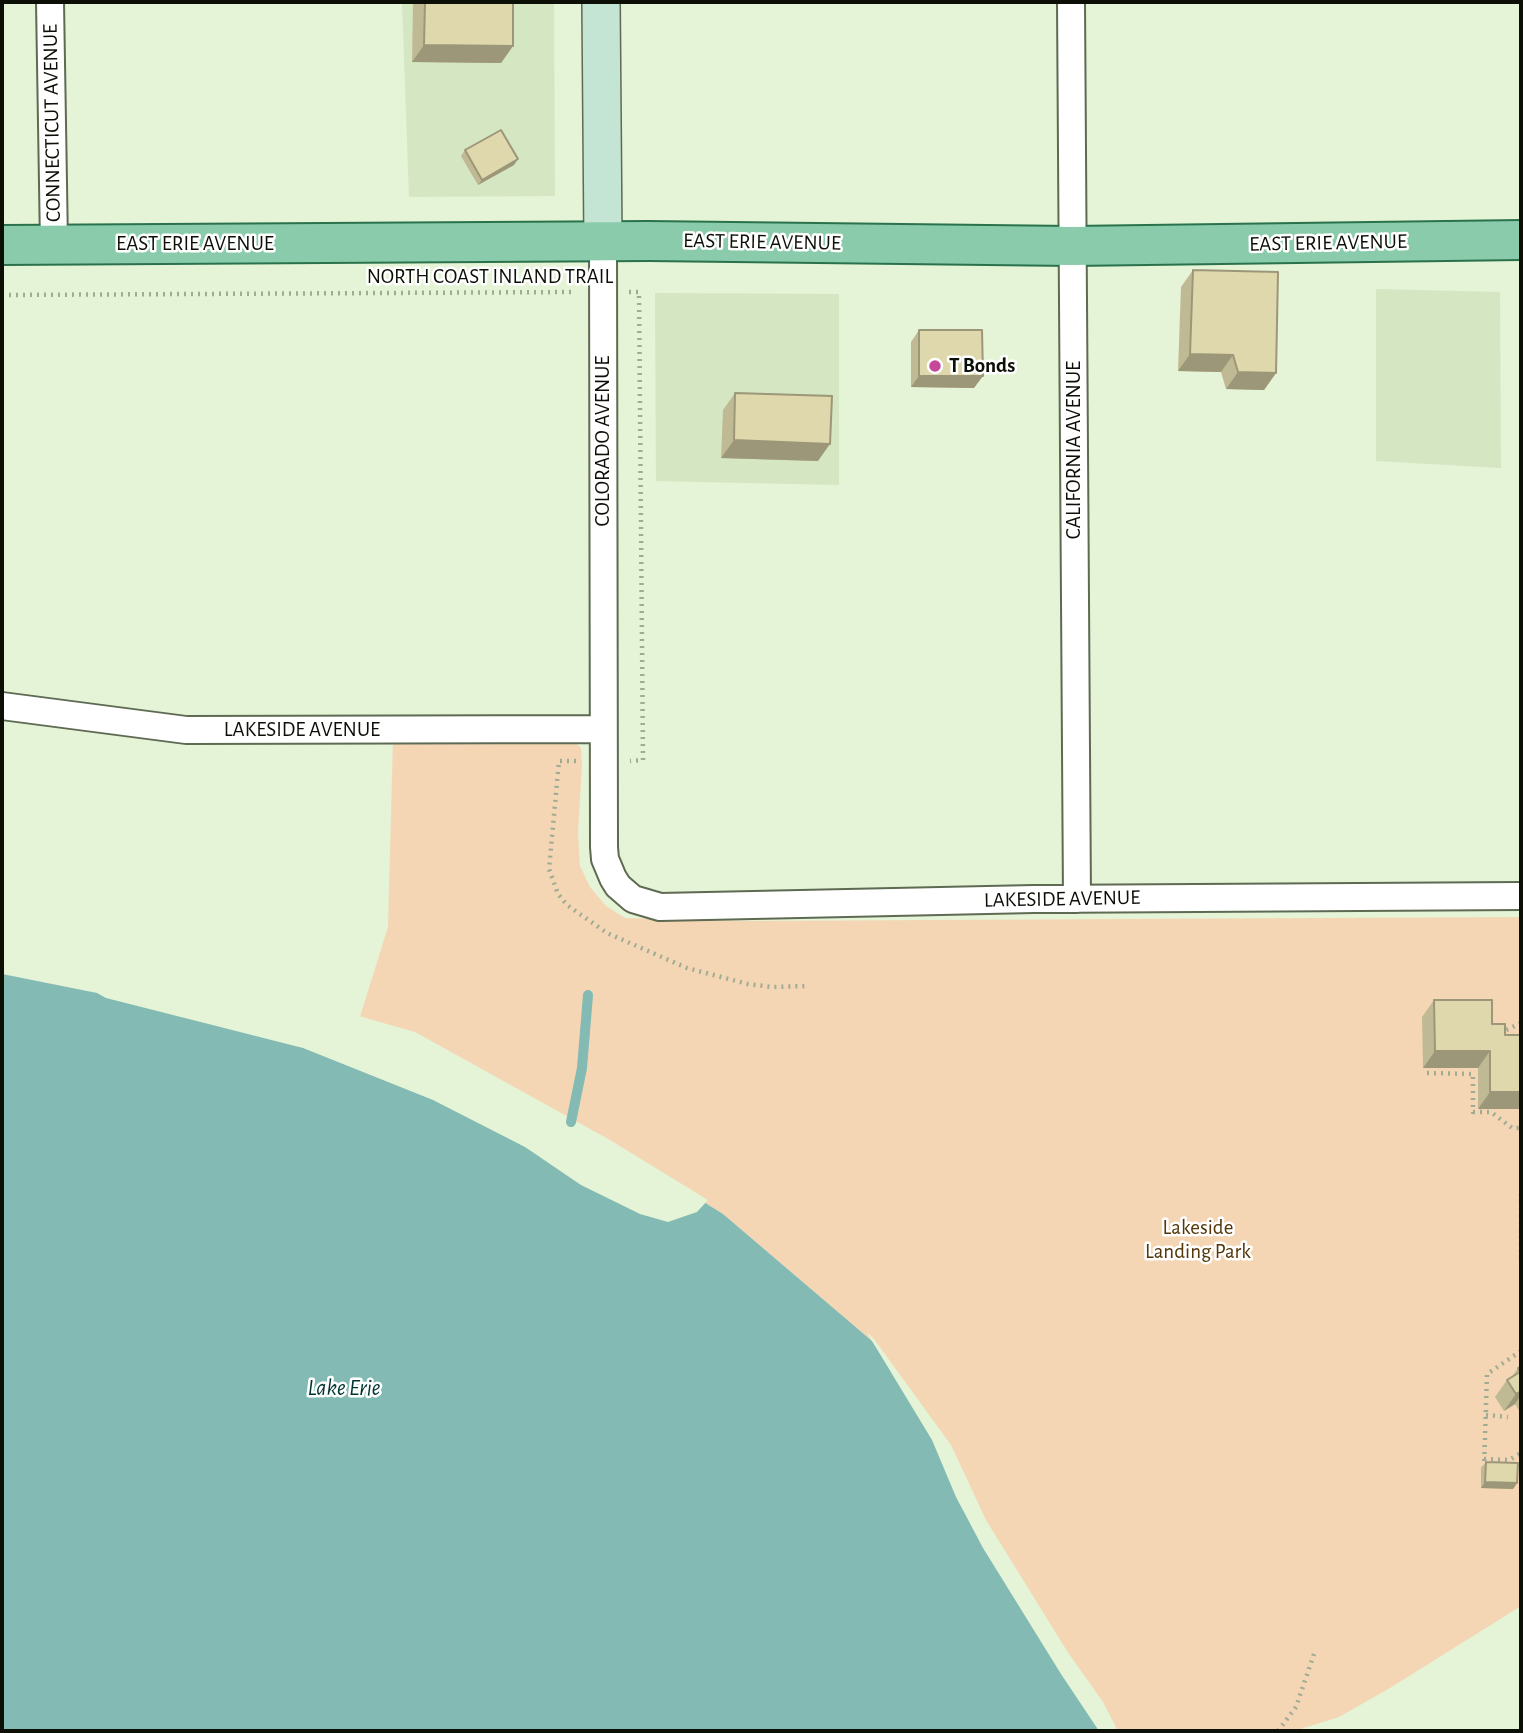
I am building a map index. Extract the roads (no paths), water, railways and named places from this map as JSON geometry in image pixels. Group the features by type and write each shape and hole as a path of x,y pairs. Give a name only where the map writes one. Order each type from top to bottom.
{"main road":[{"name":"COLORADO AVENUE","path":"601,2 603,241"},
{"name":"EAST ERIE AVENUE","path":"2,245 603,241 1072,246 1521,240"}],"street":[{"name":"CONNECTICUT AVENUE","path":"50,2 54,244"},
{"name":"CALIFORNIA AVENUE","path":"1071,2 1077,899"},
{"name":"COLORADO AVENUE","path":"603,241 604,848 605,859 613,878"},
{"name":"LAKESIDE AVENUE","path":"2,706 186,730 603,729"},
{"name":"LAKESIDE AVENUE","path":"613,878 633,899 660,907 1077,899 1521,896"}],"water":[{"name":"Lake Erie","path":"2,961 89,974 609,1143 723,1214 872,1341 948,1447 983,1522 1115,1731 2,1731"}],"waterway":[{"path":"571,1122 582,1068 588,995"}],"place":[{"name":"T Bonds","path":"935,366"}],"park label":[{"name":"Lakeside Landing Park","path":"1198,1240"}]}
